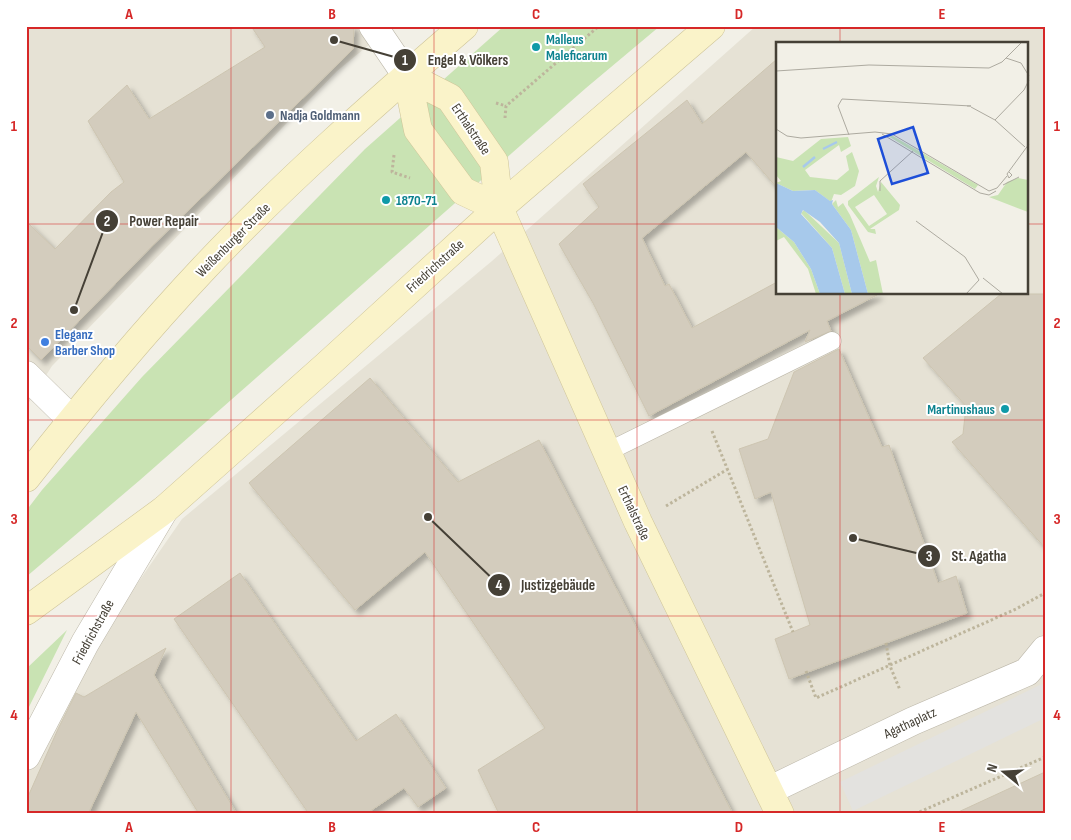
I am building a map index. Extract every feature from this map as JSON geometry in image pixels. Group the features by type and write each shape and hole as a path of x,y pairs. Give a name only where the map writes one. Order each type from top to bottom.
{"main road":[{"name":"Weißenburger Straße","path":"26,478 71,419 130,349 205,266 289,185 464,26"},
{"name":"Friedrichstraße","path":"26,611 164,510 499,208 711,26"},
{"name":"Erthalstraße","path":"407,76 418,130 463,191 499,208"},
{"name":"Erthalstraße","path":"407,76 450,98 494,162 499,208 638,522 775,802"}],"street":[{"name":"Erthalstraße","path":"373,26 407,76"},
{"path":"26,375 71,419"},
{"name":"Friedrichstraße","path":"26,756 85,643 164,510"},
{"name":"Agathaplatz","path":"775,802 913,721 1027,672 1045,650"}],"lane":[{"path":"607,452 832,341"}],"path":[{"path":"506,106 599,26"},
{"path":"710,424 793,632"},
{"path":"638,522 728,470"},
{"path":"806,671 816,698 1016,609 1045,593"},
{"path":"886,643 890,666"},
{"path":"916,814 1045,756"}],"shaded area":[{"path":"26,26 392,26 337,71 52,366 26,407"},
{"path":"756,26 1045,26 1045,814 26,814 26,775 94,646 182,519 492,261"},
{"path":"1042,684 1045,689 1045,718 853,811 840,782"}],"green space":[{"path":"504,26 660,26 586,88 140,480 26,577 26,511 42,490 142,377 365,149"},
{"path":"67,630 26,713 26,669"}],"building":[{"path":"251,26 354,26 353,49 152,246 41,360 26,345 26,221 55,249 111,192 124,182 88,121 127,85 149,119 265,47"},
{"path":"776,60 776,187 746,152 642,238 665,286 669,284 692,328 776,283 776,295 877,295 827,321 831,331 805,342 810,330 649,416 593,303 559,244 599,207 583,184 687,100 702,124"},
{"name":"Martinushaus","path":"1045,294 1045,548 952,442 963,434 966,406 923,358 1000,295"},
{"path":"839,349 882,447 889,445 938,583 956,576 967,613 789,679 775,639 810,625 771,492 755,499 739,449 768,439 794,372"},
{"path":"370,378 458,482 539,440 733,814 499,814 478,770 545,728 425,552 355,610 249,483"},
{"path":"240,573 356,741 396,714 446,788 418,807 404,788 366,814 309,814 174,619"},
{"path":"166,648 154,675 237,814 199,814 136,712 88,814 26,814 26,801 76,693 84,697"},
{"path":"1045,772 1045,814 954,814"}],"place":[{"name":"Engel & Völkers","path":"334,40"},
{"name":"Malleus Maleficarum","path":"536,47"},
{"name":"Nadja Goldmann","path":"270,115"},
{"name":"1870-71","path":"386,200"},
{"name":"Power Repair","path":"74,310"},
{"name":"Eleganz Barber Shop","path":"45,342"},
{"name":"Martinushaus","path":"1005,409"},
{"name":"Justizgebäude","path":"428,517"},
{"name":"St. Agatha","path":"853,538"}]}
